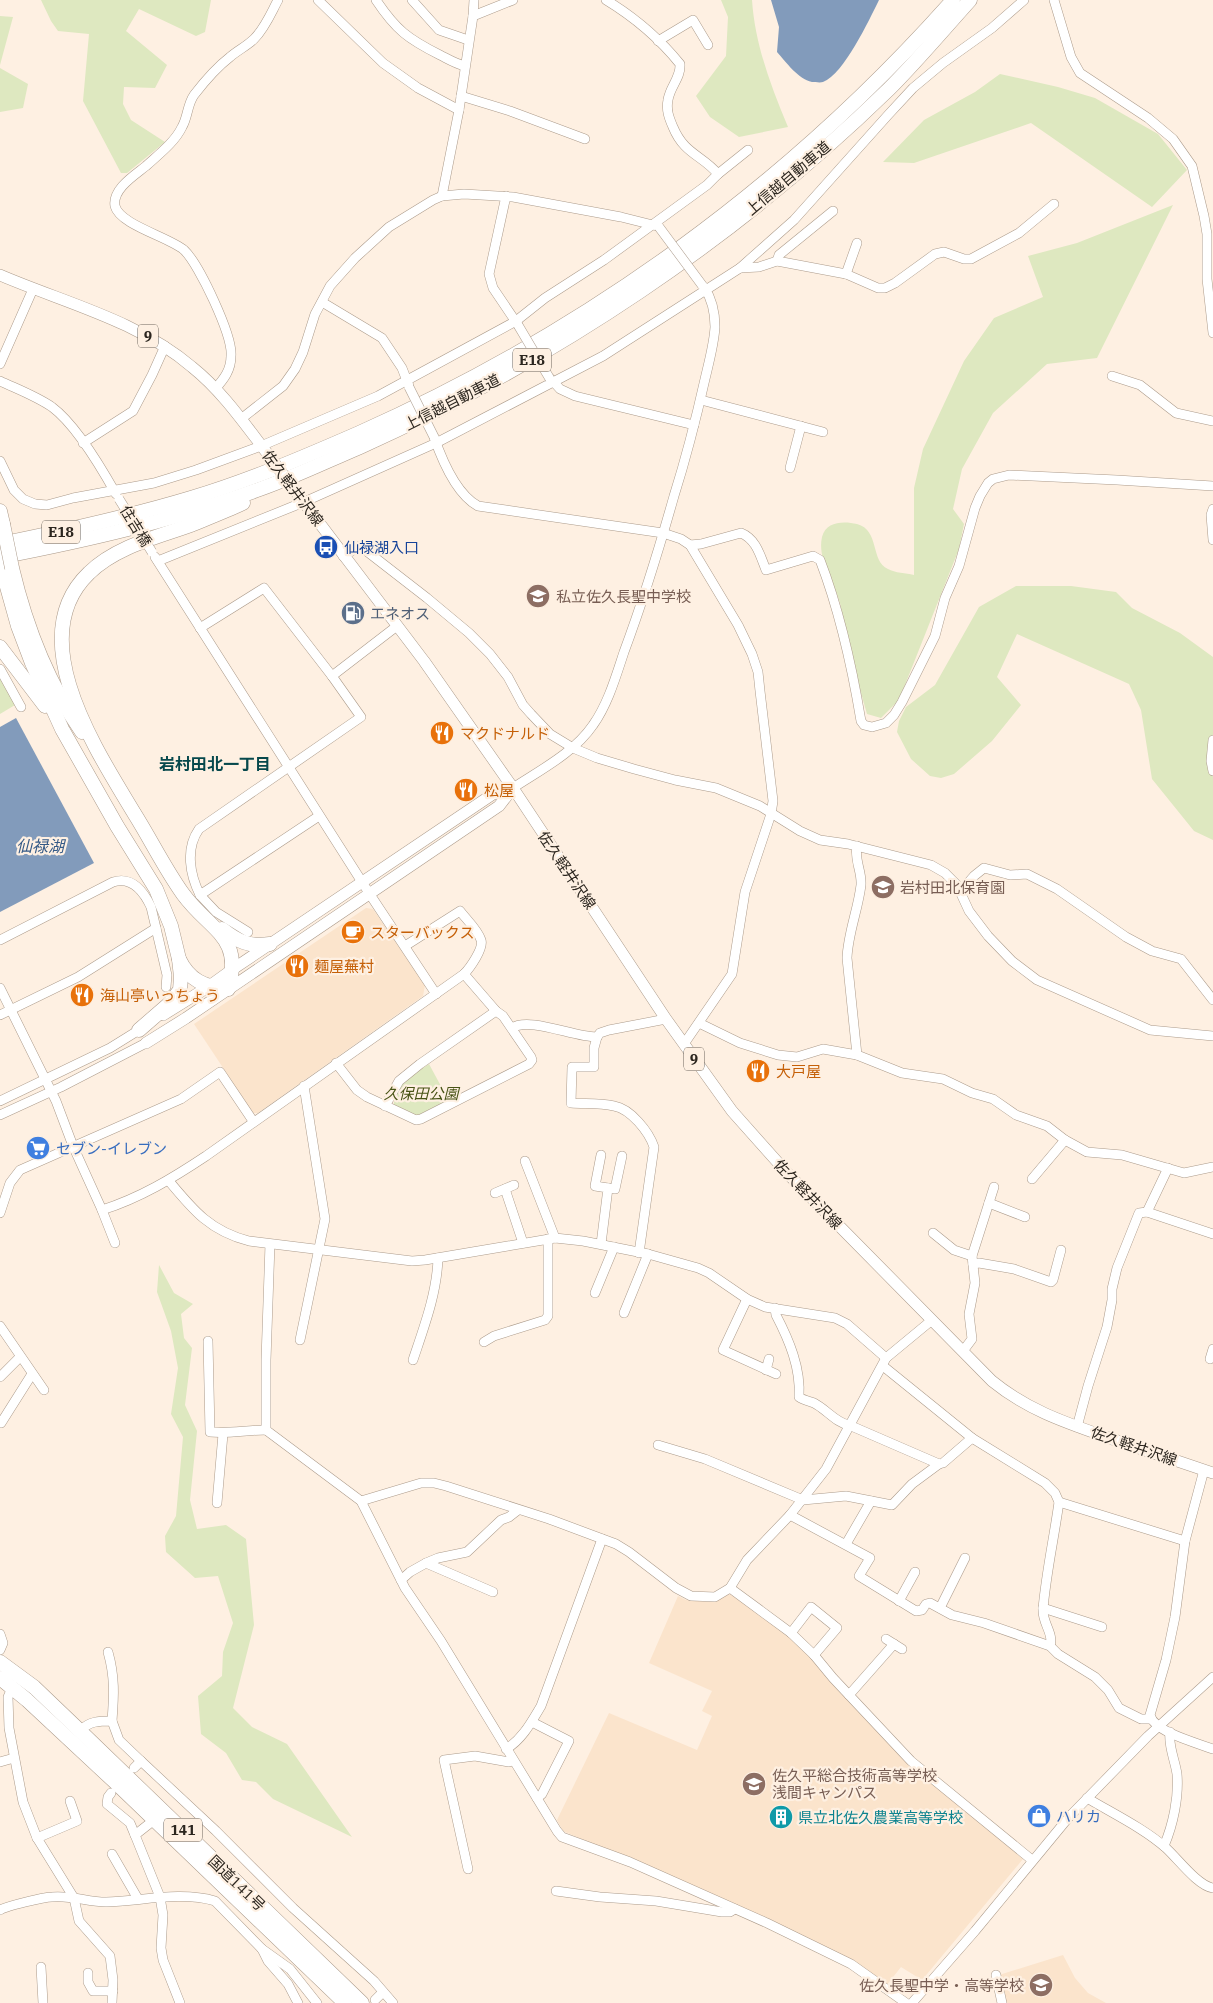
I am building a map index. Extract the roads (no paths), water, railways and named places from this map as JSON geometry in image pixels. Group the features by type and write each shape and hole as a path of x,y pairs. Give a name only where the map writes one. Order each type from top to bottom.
{"highway":[{"name":"上信越自動車道","path":"0,544 122,518 193,498 258,476 402,414 470,380 538,342 590,310 695,237 793,159 881,78 953,0"},
{"name":"上信越自動車道","path":"4,564 196,510 262,488 338,457 435,412 545,353 598,320 693,253 802,168 891,87 970,0"},
{"path":"179,959 188,974 208,987 228,989 233,969 232,954 228,943 180,890 105,764 84,722 63,660 61,632 67,605 80,582 89,572 113,556 258,497 338,457"},
{"path":"1,517 4,564 12,609 25,646 62,729 162,900 171,926 182,977 178,995 139,1030"},
{"path":"0,539 122,518"},
{"path":"4,564 47,672 70,714 105,764"},
{"path":"0,647 62,729"},
{"path":"196,909 242,943 255,946 270,944"},
{"name":"国道141号","path":"0,1662 34,1687 368,2002"},
{"name":"国道141号","path":"0,1678 80,1749 345,2003"}],"main road":[{"name":"佐久軽井沢線","path":"0,275 116,320 165,346 191,365 215,389 241,419 424,661 513,788 666,1019 727,1104 764,1149 992,1381 1019,1401 1048,1416 1208,1471"},
{"path":"139,1030 208,987 493,794 513,788"},
{"path":"146,1043 186,1018 499,806 513,788"}],"street":[{"path":"215,389 223,380 230,366 232,355 219,315 197,267 181,248 123,217 116,207 115,201 121,188 162,152 182,127 186,110 193,97 211,75 260,33 278,0"},
{"path":"318,0 383,63 418,88 459,110"},
{"path":"376,0 389,19 404,34 427,49 459,65 465,66"},
{"path":"412,0 439,30 468,40"},
{"path":"442,196 459,110 474,0"},
{"path":"473,16 513,0"},
{"path":"606,0 624,11 658,41 680,64 679,76 670,90 667,112 676,133 689,150 718,174"},
{"path":"158,561 435,440 603,356 704,288 740,268 794,220 913,88 943,63 992,28 1024,0"},
{"path":"1054,0 1071,57 1080,73 1148,118 1173,139 1192,166 1204,216 1206,278 1213,333"},
{"path":"658,41 693,20 708,45"},
{"path":"461,96 510,111 586,139"},
{"path":"0,461 14,490 23,499 35,504 47,505 73,498 117,495 264,449 408,384 517,323 545,298 656,226 748,150"},
{"path":"241,419 283,386 295,369 303,352 315,314 330,286 389,227 442,196 464,194 506,196 545,202 656,226 704,288 712,304 714,326 711,352 701,400 640,608 604,706 592,727 573,748 513,788"},
{"path":"506,196 489,274 493,288 517,323 552,381 566,393 575,396 694,425"},
{"path":"740,268 759,267 777,261 846,274 878,288 885,288 895,284 935,254 944,252 964,259 971,259 1019,233 1054,204"},
{"path":"777,261 780,255 833,211"},
{"path":"846,274 857,243"},
{"path":"0,364 33,289"},
{"path":"322,302 382,338 402,368 408,384 463,495 478,506 663,534 681,539 690,545 747,641 758,672 769,760 771,814 745,892 732,974 684,1044"},
{"path":"83,443 133,410 165,346"},
{"path":"1112,376 1140,386 1176,413 1213,421"},
{"name":"住吉橋","path":"0,381 52,408 70,424 117,495 361,882 436,994"},
{"path":"701,400 823,432"},
{"path":"790,468 801,426"},
{"path":"690,545 701,544 741,533 755,543 766,570 813,556 820,560 836,607 855,686 861,721 864,725 872,727 886,723 894,715 917,672 934,636 945,598 959,566 975,508 988,483 993,479 1009,475 1213,486"},
{"path":"1213,509 1211,515 1213,540"},
{"path":"344,556 360,546 469,633 490,654 508,677 523,706 541,725 573,748 597,758 634,769 716,788 760,806 771,814 820,840 857,846 931,865 945,873 961,891 969,911 988,936 1012,961 1037,980 1150,1030 1213,1036"},
{"path":"200,628 264,588 361,717 199,829 195,834 190,855 193,877 200,895 216,912 248,932"},
{"path":"332,676 397,626"},
{"path":"0,669 21,707"},
{"path":"1213,740 1213,771"},
{"path":"200,895 319,816"},
{"path":"857,846 855,854 861,884 847,958 857,1055"},
{"path":"961,891 984,868 1010,875 1027,874 1058,889 1126,937 1159,954 1180,959 1213,1000"},
{"path":"0,940 119,880 134,884 147,898 167,975 166,987"},
{"path":"102,1210 118,1205 169,1181 464,974 471,968 481,945 481,939 460,911 405,946"},
{"path":"0,1015 78,977 156,928"},
{"path":"336,1063 357,1090 409,1118 421,1119 529,1064 532,1060 531,1057 512,1028 464,974"},
{"path":"0,988 51,1092 115,1243"},
{"path":"385,1106 400,1081 420,1064 496,1011"},
{"path":"624,1313 644,1254 654,1147 645,1129 622,1109 615,1106 571,1103 572,1067 594,1068 594,1048 596,1037 600,1033 666,1019"},
{"path":"699,1023 740,1044 778,1054 797,1057 823,1049 857,1055 902,1073 943,1079 972,1093 993,1099 1016,1115 1047,1126 1065,1140 1087,1152 1122,1155 1184,1173 1213,1167"},
{"path":"512,1028 520,1024 549,1028 581,1036 596,1037"},
{"path":"0,1101 110,1048 139,1030"},
{"path":"0,1115 51,1092 146,1043"},
{"path":"0,1213 10,1183 20,1170 181,1099 220,1072 253,1122"},
{"path":"300,1340 325,1219 304,1086"},
{"path":"1032,1179 1035,1167 1065,1140"},
{"path":"601,1155 595,1186 615,1189 622,1156"},
{"path":"484,1342 494,1336 545,1320 548,1316 551,1239 525,1161"},
{"path":"1148,1212 1168,1168"},
{"path":"169,1181 192,1208 214,1227 236,1238 397,1260 424,1260 551,1239 572,1239 644,1254 709,1274 747,1299 764,1307 829,1316 841,1320 885,1362 972,1438 1045,1483 1055,1493 1059,1502 1043,1608 1043,1616 1051,1640 1050,1646"},
{"path":"495,1193 514,1185"},
{"path":"962,1351 972,1339 969,1314 975,1282 973,1260 994,1187"},
{"path":"601,1244 608,1188"},
{"path":"505,1189 523,1243"},
{"path":"989,1203 1025,1217"},
{"path":"1077,1427 1107,1327 1117,1268 1139,1213 1148,1212 1213,1234"},
{"path":"933,1233 954,1250 979,1263 1014,1269 1051,1282 1061,1250"},
{"path":"266,1430 266,1360 270,1244"},
{"path":"595,1293 614,1247"},
{"path":"413,1360 432,1297 438,1258"},
{"path":"747,1299 723,1350 776,1374"},
{"path":"775,1308 776,1315 795,1359 799,1379 799,1397 814,1403 843,1424 939,1464"},
{"path":"361,1501 427,1482 446,1486 602,1539 629,1552 685,1594 703,1598 715,1597 730,1588 747,1560 790,1515 826,1469 885,1362 932,1320"},
{"path":"0,1326 44,1390"},
{"path":"208,1341 210,1432 223,1434 235,1431 266,1430 361,1501 401,1580 441,1641 513,1761 517,1763 548,1819 562,1837 630,1862 735,1908 851,1964 906,2003"},
{"path":"1210,1359 1213,1348"},
{"path":"0,1378 20,1357"},
{"path":"766,1370 770,1359"},
{"path":"2,1417 32,1374"},
{"path":"216,1503 223,1434"},
{"path":"658,1445 706,1459 803,1500 846,1496 892,1505 912,1484 943,1463 972,1438"},
{"path":"1151,1719 1150,1715 1166,1660 1175,1616 1186,1541 1208,1471"},
{"path":"846,1544 871,1501"},
{"path":"1059,1502 1186,1541"},
{"path":"401,1580 410,1572 426,1563 438,1558 468,1552 501,1520 510,1517 518,1510"},
{"path":"790,1515 870,1558 859,1576 899,1601 918,1611 922,1610 928,1603 952,1615 984,1623 1050,1646 1058,1654 1095,1677 1108,1690 1119,1708 1141,1719 1151,1719 1170,1732 1213,1749"},
{"path":"506,1749 514,1744 532,1722 552,1678 602,1539"},
{"path":"940,1608 965,1558"},
{"path":"426,1563 493,1592"},
{"path":"899,1601 915,1572"},
{"path":"730,1588 791,1634 814,1655 911,1761 1032,1860"},
{"path":"791,1634 811,1607 837,1628 814,1655"},
{"path":"1043,1608 1102,1627"},
{"path":"0,1634 3,1643 0,1650"},
{"path":"849,1694 898,1647 886,1639"},
{"path":"108,1652 114,1672 115,1690 112,1721 119,1740 138,1765 216,1831 293,1908 374,1981 393,2003"},
{"path":"912,2003 975,1931 1032,1860 1087,1798 1135,1748 1213,1677"},
{"path":"12,1688 7,1705 22,1802 37,1838 74,1898 79,1921 110,1956 113,1991 112,2003"},
{"path":"80,1730 86,1725 97,1721 112,1721"},
{"path":"532,1722 569,1741 542,1794 537,1798"},
{"path":"1164,1846 1170,1833 1177,1774 1169,1739 1170,1732"},
{"path":"468,1869 444,1760 475,1756 513,1761"},
{"path":"0,1762 14,1758"},
{"path":"110,1793 107,1804 130,1823 160,1897 163,1960 180,2003"},
{"path":"1087,1798 1135,1826 1164,1846 1202,1885 1213,1888"},
{"path":"37,1838 77,1820 70,1802"},
{"path":"135,1836 154,1820"},
{"path":"112,1854 138,1899"},
{"path":"556,1891 600,1897 656,1901 722,1912 730,1912 735,1908"},
{"path":"0,1910 51,1896 107,1902 160,1897 215,1901 262,1949 290,1969 317,2003"},
{"path":"262,1949 268,1961 288,1984 298,2003"},
{"path":"290,1969 300,1959"},
{"path":"41,1966 44,2003"},
{"path":"88,1973 88,1982 93,1991 113,1991"},
{"path":"996,1975 1002,2003"},
{"path":"368,2002 383,1992"}],"water":[{"path":"771,0 879,0 862,33 839,69 823,82 812,82 793,70 777,52 779,27"},
{"name":"仙禄湖","path":"16,718 94,863 0,912 0,727"}],"place":[{"name":"仙禄湖入口","path":"326,547"},
{"name":"私立佐久長聖中学校","path":"538,596"},
{"name":"エネオス","path":"353,613"},
{"name":"マクドナルド","path":"442,733"},
{"name":"松屋","path":"466,790"},
{"name":"岩村田北保育園","path":"883,887"},
{"name":"スターバックス","path":"353,932"},
{"name":"麺屋蕪村","path":"297,966"},
{"name":"海山亭いっちょう","path":"82,995"},
{"name":"大戸屋","path":"758,1071"},
{"name":"セブン-イレブン","path":"38,1148"},
{"name":"佐久平総合技術高等学校 浅間キャンパス","path":"754,1784"},
{"name":"ハリカ","path":"1039,1816"},
{"name":"県立北佐久農業高等学校","path":"781,1817"},
{"name":"佐久長聖中学・高等学校","path":"1041,1985"}],"district":[{"name":"岩村田北一丁目","path":"215,764"}],"park label":[{"name":"久保田公園","path":"421,1093"}]}
